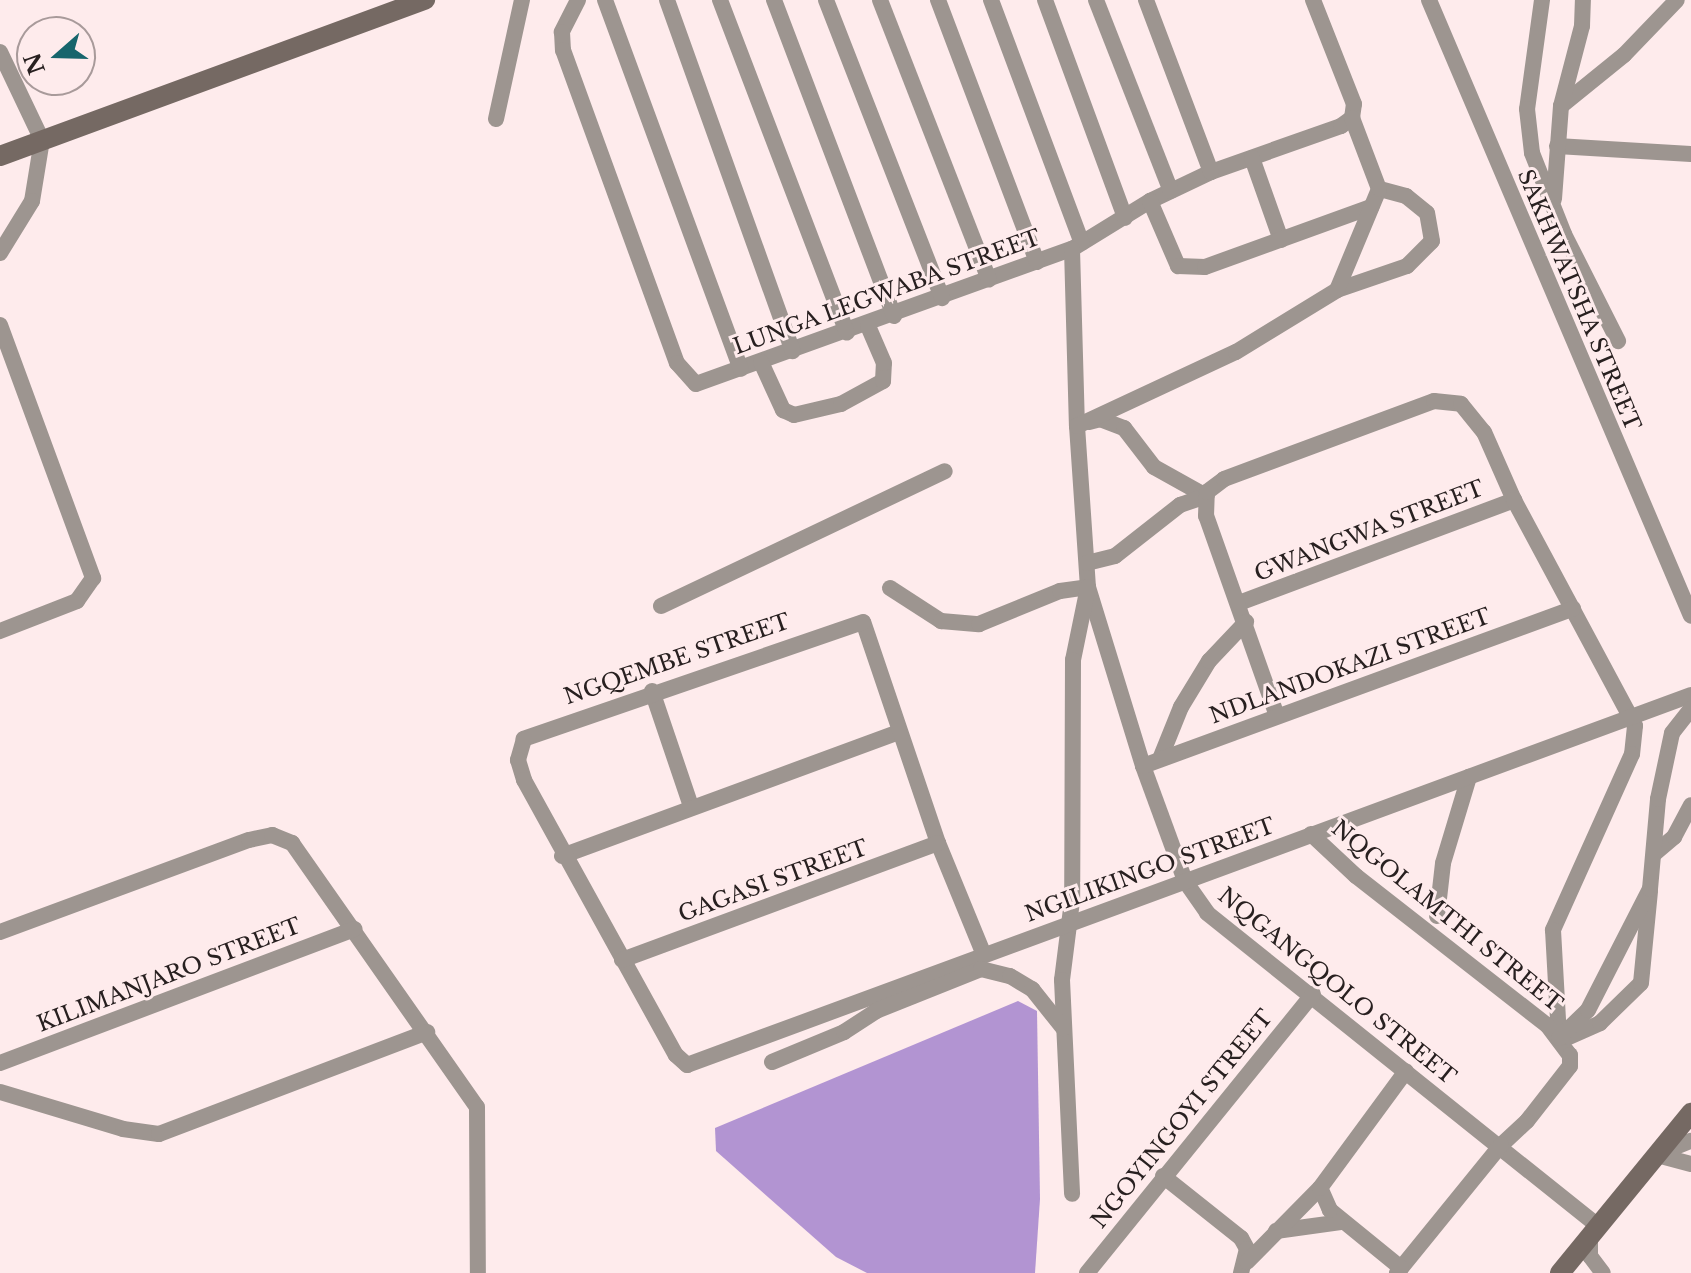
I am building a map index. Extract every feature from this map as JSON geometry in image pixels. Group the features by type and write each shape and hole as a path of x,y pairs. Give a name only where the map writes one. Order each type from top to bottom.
{"street":[{"path":"0,156 425,0"},
{"path":"496,119 522,0"},
{"name":"LUNGA LEGWABA STREET","path":"578,0 562,32 563,50 677,363 696,384 868,326 1077,246 1150,201 1211,172 1352,118"},
{"path":"605,0 741,369"},
{"path":"667,0 793,351"},
{"path":"720,0 847,333"},
{"path":"774,0 894,316"},
{"path":"826,0 942,298"},
{"path":"880,0 989,279"},
{"path":"938,0 1037,262"},
{"name":"NQGANGQOLO STREET","path":"991,0 1077,246 1077,426 1088,587 1143,766 1185,881 1207,913 1501,1145 1592,1248 1603,1273"},
{"path":"1045,0 1125,218"},
{"path":"1096,0 1171,191"},
{"path":"1146,0 1211,172"},
{"path":"1313,0 1354,104 1352,118 1379,189 1337,290"},
{"name":"SAKHWATSHA STREET","path":"1429,0 1691,616"},
{"path":"1542,0 1527,109 1532,153 1555,211 1618,341"},
{"path":"1555,211 1561,106 1582,26 1583,0"},
{"path":"1561,106 1643,38 1677,0"},
{"path":"0,52 42,140 32,201 0,253"},
{"path":"1557,146 1691,154"},
{"path":"1252,158 1281,240"},
{"path":"1077,426 1236,352 1337,290 1407,266 1432,241 1427,213 1406,196 1379,189"},
{"path":"1150,201 1178,266 1205,267 1371,207"},
{"path":"0,325 93,578 77,601 0,631"},
{"path":"761,362 783,410 794,415 841,404 883,381 884,363 868,326"},
{"path":"1087,563 1115,556 1180,505 1206,496 1224,479 1448,399 1474,415 1514,500 1635,726 1632,754 1553,930 1559,1038"},
{"path":"1077,426 1100,419 1124,428 1154,467 1206,496"},
{"path":"661,606 945,471"},
{"path":"1206,496 1206,516 1277,716"},
{"name":"GWANGWA STREET","path":"1239,603 1514,500"},
{"path":"890,588 941,621 979,624 1060,591 1088,587 1073,660 1070,707 1071,923 1062,980 1072,1194"},
{"name":"NDLANDOKAZI STREET","path":"1143,766 1573,609"},
{"name":"NGQEMBE STREET","path":"687,1065 562,856 520,771 524,739 652,691 863,622 938,843 984,955"},
{"path":"1160,759 1181,707 1209,661 1246,622"},
{"path":"652,691 691,806"},
{"name":"NGILIKINGO STREET","path":"687,1065 1691,695"},
{"path":"1559,1038 1581,1036 1600,1023 1641,983 1658,799 1672,733 1691,709"},
{"path":"562,856 899,732"},
{"path":"1437,916 1443,863 1469,777"},
{"path":"1655,853 1674,837 1691,805"},
{"name":"NQGOLAMTHI STREET","path":"1311,834 1559,1038 1570,1055 1570,1066 1527,1121 1501,1145"},
{"path":"0,932 272,835 302,853 477,1107 478,1273"},
{"name":"GAGASI STREET","path":"622,960 938,843"},
{"path":"1559,1038 1588,1010 1650,889"},
{"name":"KILIMANJARO STREET","path":"0,1063 354,929"},
{"path":"772,1062 844,1032 876,1011 981,969 1010,976 1032,989 1064,1030"},
{"name":"NGOYINGOYI STREET","path":"1087,1273 1313,994"},
{"path":"0,1092 123,1129 159,1134 427,1032"},
{"path":"1244,1267 1320,1188 1406,1071"},
{"path":"1560,1273 1592,1248 1657,1155 1691,1113"},
{"path":"1657,1155 1691,1141"},
{"path":"1320,1188 1342,1222 1399,1271 1501,1145"},
{"path":"1657,1155 1691,1164"},
{"path":"1163,1176 1241,1238 1244,1267"},
{"path":"1276,1231 1342,1222"}],"shaded area":[{"path":"1018,1001 1037,1011 1040,1199 1035,1273 867,1273 836,1257 716,1151 715,1128"}]}
